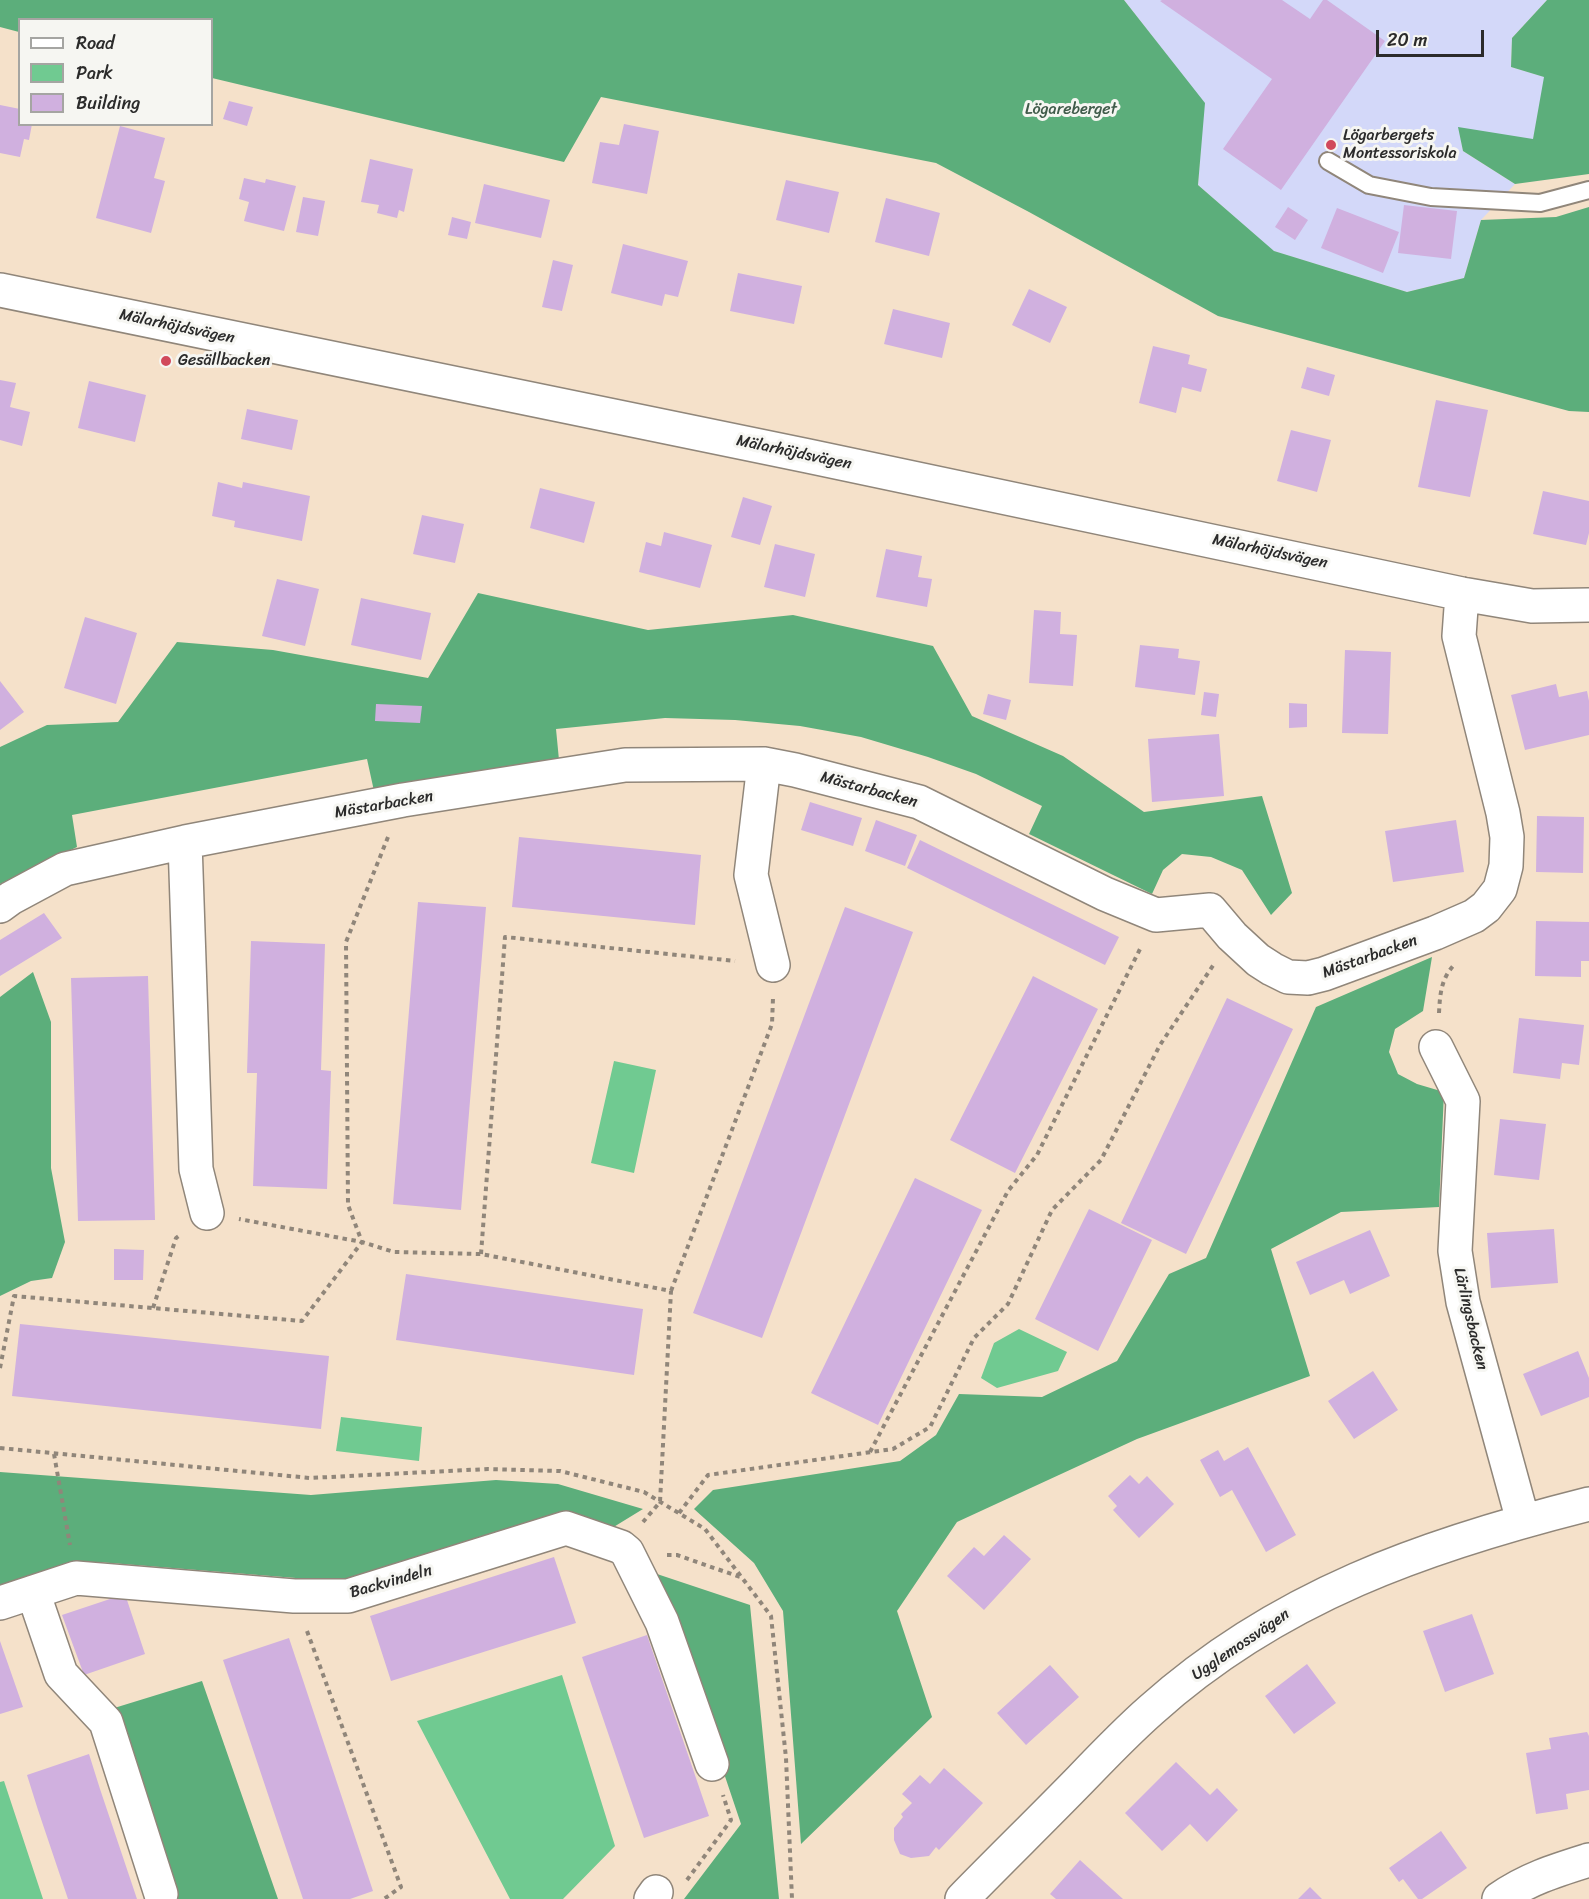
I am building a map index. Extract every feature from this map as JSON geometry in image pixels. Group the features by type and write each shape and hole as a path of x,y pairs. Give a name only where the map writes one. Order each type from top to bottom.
{"street":[{"name":"Mälarhöjdsvägen","path":"0,290 866,468 1462,594 1532,606 1589,605"},
{"name":"Mästarbacken","path":"0,906 65,869 185,842 403,800 625,765 764,764 919,802 1105,894 1156,915 1210,910 1232,936 1258,960 1288,976 1308,978 1394,949 1474,916 1486,907 1500,889 1506,866 1507,837 1459,636 1462,594"},
{"path":"764,764 751,875 773,965"},
{"path":"185,842 196,1169 207,1213"},
{"name":"Lärlingsbacken","path":"1436,1047 1463,1101 1455,1251 1463,1302 1523,1521"},
{"name":"Ugglemossvägen","path":"962,1899 1152,1709 1238,1643 1282,1615 1358,1577 1392,1563 1523,1521 1589,1504"},
{"name":"Backvindeln","path":"0,1603 76,1578 294,1596 348,1596 566,1528 621,1547 627,1552"},
{"path":"627,1552 662,1622 712,1764"},
{"path":"33,1592 61,1674 106,1722 161,1894"},
{"path":"1499,1899 1516,1887 1546,1873 1589,1860"}],"lane":[{"path":"1328,161 1369,185 1431,197 1540,203 1589,190"}],"path":[{"path":"362,1242 348,1205 346,942 403,800"},
{"path":"869,1453 1008,1191 1037,1155 1156,915"},
{"path":"679,1513 708,1475 893,1449 930,1427 974,1338 1008,1304 1052,1210 1101,1160 1160,1044 1232,936"},
{"path":"481,1254 505,937 773,965 772,1024 671,1291 660,1502"},
{"path":"1436,1047 1440,990 1446,973 1457,962"},
{"path":"153,1308 176,1238 207,1213 362,1242 394,1252 481,1254 671,1291"},
{"path":"0,1368 14,1296 302,1321 362,1242"},
{"path":"0,1448 310,1478 488,1469 560,1471 644,1492 705,1529 771,1616 786,1758 792,1899"},
{"path":"54,1454 76,1578"},
{"path":"627,1552 677,1556 742,1577"},
{"path":"294,1596 401,1887 384,1899"},
{"path":"654,1895 683,1885 731,1820 712,1764"}],"shaded area":[{"name":"Lögarbergets Montessoriskola","path":"1124,0 1547,0 1512,38 1511,67 1545,77 1533,140 1459,128 1463,151 1515,184 1481,220 1464,278 1407,292 1273,251 1198,185 1204,103"}],"green space":[{"name":"Lögareberget","path":"0,0 1124,0 1205,103 1198,185 1274,251 1407,292 1464,278 1481,220 1556,217 1589,207 1589,412 1569,411 1218,316 936,163 601,97 564,162 213,78 213,18 18,18 18,32 0,27"},
{"path":"1547,0 1589,0 1589,174 1515,184 1463,151 1458,127 1533,139 1544,77 1511,67 1512,38"},
{"path":"478,593 648,630 793,615 933,646 972,716 1063,756 1144,812 1262,796 1292,893 1271,915 1242,870 1211,857 1182,854 1163,870 1152,894 1029,834 1042,806 976,774 861,737 800,726 735,720 665,718 556,729 559,760 374,791 367,759 72,815 77,847 0,884 0,747 47,725 118,722 177,642 273,650 428,678"},
{"path":"1432,957 1423,1011 1395,1029 1389,1052 1398,1074 1417,1084 1444,1092 1439,1207 1341,1212 1271,1249 1310,1376 1137,1439 957,1522 897,1611 932,1717 801,1844 783,1611 754,1563 694,1509 713,1490 900,1461 936,1435 959,1394 1042,1397 1117,1361 1169,1274 1206,1258 1316,1007"},
{"path":"33,972 51,1022 51,1168 65,1242 52,1278 31,1281 0,1296 0,997"},
{"path":"614,1061 656,1070 634,1173 591,1163"},
{"path":"1019,1329 1067,1352 1058,1371 997,1388 981,1378 994,1343"},
{"path":"341,1417 422,1427 419,1461 336,1451"},
{"path":"0,1472 311,1495 496,1480 558,1484 643,1509 612,1528 345,1582 98,1562 41,1572 0,1585"},
{"path":"657,1574 750,1605 779,1899 684,1899 741,1824"},
{"path":"562,1675 615,1846 563,1899 510,1899 417,1721"},
{"path":"202,1681 278,1899 176,1899 111,1709"},
{"path":"4,1781 43,1899 0,1899 0,1782"}],"building":[{"path":"1282,0 1310,19 1323,0 1327,0 1385,41 1281,190 1223,149 1272,79 1160,1"},
{"path":"229,101 253,107 247,126 223,119"},
{"path":"0,105 18,109 18,126 32,126 29,140 24,139 20,157 0,153"},
{"path":"624,124 659,131 647,194 592,183 600,142 619,145"},
{"path":"120,126 165,138 154,178 165,181 151,233 96,218"},
{"path":"370,159 413,169 404,212 399,210 397,218 377,213 379,205 361,202"},
{"path":"244,178 265,183 266,179 296,186 284,231 244,221 249,202 239,199"},
{"path":"786,180 839,192 829,233 776,220"},
{"path":"484,184 550,200 541,238 475,223"},
{"path":"303,197 325,201 318,236 296,232"},
{"path":"886,198 940,213 929,256 875,242"},
{"path":"1404,205 1457,211 1451,259 1398,253"},
{"path":"1288,207 1308,220 1295,240 1275,227"},
{"path":"1337,208 1399,232 1383,273 1321,248"},
{"path":"452,217 471,222 467,239 448,235"},
{"path":"623,244 688,261 678,297 665,294 662,306 611,293"},
{"path":"553,260 573,265 562,311 542,307"},
{"path":"738,273 802,286 794,324 730,311"},
{"path":"1029,289 1067,307 1050,343 1012,325"},
{"path":"893,309 950,323 942,358 884,344"},
{"path":"1153,346 1190,355 1188,364 1207,369 1201,392 1182,387 1176,413 1139,403"},
{"path":"1307,367 1335,375 1329,396 1301,388"},
{"path":"0,380 16,383 10,407 30,412 22,446 0,440"},
{"path":"89,381 146,395 135,442 78,428"},
{"path":"1436,400 1488,410 1470,497 1418,487"},
{"path":"247,409 298,420 292,450 241,439"},
{"path":"1291,430 1331,440 1317,492 1277,481"},
{"path":"218,482 242,488 243,482 310,496 302,541 234,527 235,521 212,516"},
{"path":"540,488 595,502 584,543 530,528"},
{"path":"1543,491 1589,501 1589,533 1586,545 1533,534"},
{"path":"743,497 772,506 760,545 731,537"},
{"path":"422,515 464,524 455,563 413,554"},
{"path":"664,532 712,545 700,588 639,572 646,542 661,546"},
{"path":"775,544 815,554 805,597 764,587"},
{"path":"886,549 922,556 918,577 932,579 927,607 876,597"},
{"path":"277,579 319,589 305,646 262,636"},
{"path":"361,598 431,613 421,660 351,645"},
{"path":"1034,610 1061,612 1060,634 1077,635 1073,686 1029,683"},
{"path":"85,617 137,633 116,704 64,688"},
{"path":"1140,645 1179,649 1178,658 1200,661 1195,695 1135,687"},
{"path":"1345,650 1391,652 1388,734 1342,733"},
{"path":"0,681 24,712 0,730"},
{"path":"1556,684 1559,697 1587,691 1589,735 1525,750 1511,695"},
{"path":"1204,692 1219,694 1216,717 1201,715"},
{"path":"988,694 1011,700 1006,720 983,714"},
{"path":"1289,703 1307,704 1307,727 1289,728"},
{"path":"376,704 422,706 420,723 375,721"},
{"path":"1219,734 1224,796 1152,802 1148,739"},
{"path":"810,802 862,818 853,846 801,830"},
{"path":"1537,816 1584,817 1583,873 1536,872"},
{"path":"876,820 917,835 905,866 865,851"},
{"path":"1456,820 1464,872 1393,882 1385,831"},
{"path":"519,837 701,855 695,925 512,907"},
{"path":"920,840 1119,937 1105,965 907,868"},
{"path":"418,902 486,907 461,1210 393,1204"},
{"path":"845,907 913,932 762,1338 693,1313"},
{"path":"44,913 62,938 0,976 0,940"},
{"path":"1536,921 1589,922 1589,961 1581,961 1581,977 1535,976"},
{"path":"251,941 325,944 321,1070 331,1071 327,1189 253,1186 257,1073 247,1073"},
{"path":"148,976 155,1220 78,1221 71,978"},
{"path":"1033,976 1098,1009 1015,1173 950,1140"},
{"path":"1227,998 1293,1029 1186,1254 1121,1223"},
{"path":"1519,1018 1584,1025 1579,1065 1562,1063 1560,1079 1513,1073"},
{"path":"1500,1119 1546,1124 1539,1180 1494,1175"},
{"path":"915,1178 982,1210 878,1425 811,1393"},
{"path":"1089,1209 1152,1240 1098,1351 1035,1319"},
{"path":"1554,1229 1558,1283 1491,1288 1487,1233"},
{"path":"1370,1230 1390,1276 1350,1294 1344,1280 1310,1295 1296,1262"},
{"path":"114,1249 144,1250 143,1280 114,1280"},
{"path":"406,1274 643,1309 634,1375 396,1340"},
{"path":"20,1324 329,1356 321,1429 12,1396"},
{"path":"1578,1351 1589,1378 1589,1397 1541,1416 1523,1374"},
{"path":"1373,1371 1398,1410 1354,1439 1328,1401"},
{"path":"1248,1447 1296,1535 1266,1552 1232,1490 1220,1497 1200,1460 1218,1450 1224,1461"},
{"path":"1130,1475 1139,1484 1147,1476 1174,1504 1139,1538 1113,1510 1117,1506 1108,1496"},
{"path":"1004,1535 1031,1559 984,1610 947,1576 974,1547 984,1556"},
{"path":"554,1557 576,1623 391,1681 370,1616"},
{"path":"125,1594 145,1654 84,1675 62,1615"},
{"path":"1472,1614 1494,1674 1445,1692 1423,1631"},
{"path":"647,1635 709,1816 644,1838 582,1657"},
{"path":"289,1638 373,1891 350,1899 303,1899 223,1660"},
{"path":"0,1641 23,1707 0,1714"},
{"path":"1307,1664 1336,1703 1294,1734 1265,1696"},
{"path":"1050,1665 1079,1697 1026,1745 997,1713"},
{"path":"1587,1732 1589,1736 1589,1790 1566,1794 1568,1809 1536,1814 1526,1753 1551,1749 1549,1738"},
{"path":"89,1754 137,1899 68,1899 38,1810 27,1775"},
{"path":"1176,1762 1210,1795 1217,1788 1238,1810 1207,1842 1190,1824 1162,1851 1125,1813"},
{"path":"944,1768 983,1803 939,1850 936,1847 929,1856 911,1858 900,1854 894,1840 894,1828 903,1817 901,1814 912,1803 902,1794 920,1775 930,1784"},
{"path":"1441,1831 1467,1868 1422,1899 1418,1899 1403,1879 1399,1882 1389,1868"},
{"path":"1080,1860 1123,1899 1056,1899 1050,1894"},
{"path":"1310,1887 1322,1899 1298,1899"}],"place":[{"name":"Lögarbergets Montessoriskola","path":"1331,145"},
{"name":"Gesällbacken","path":"166,361"}]}
